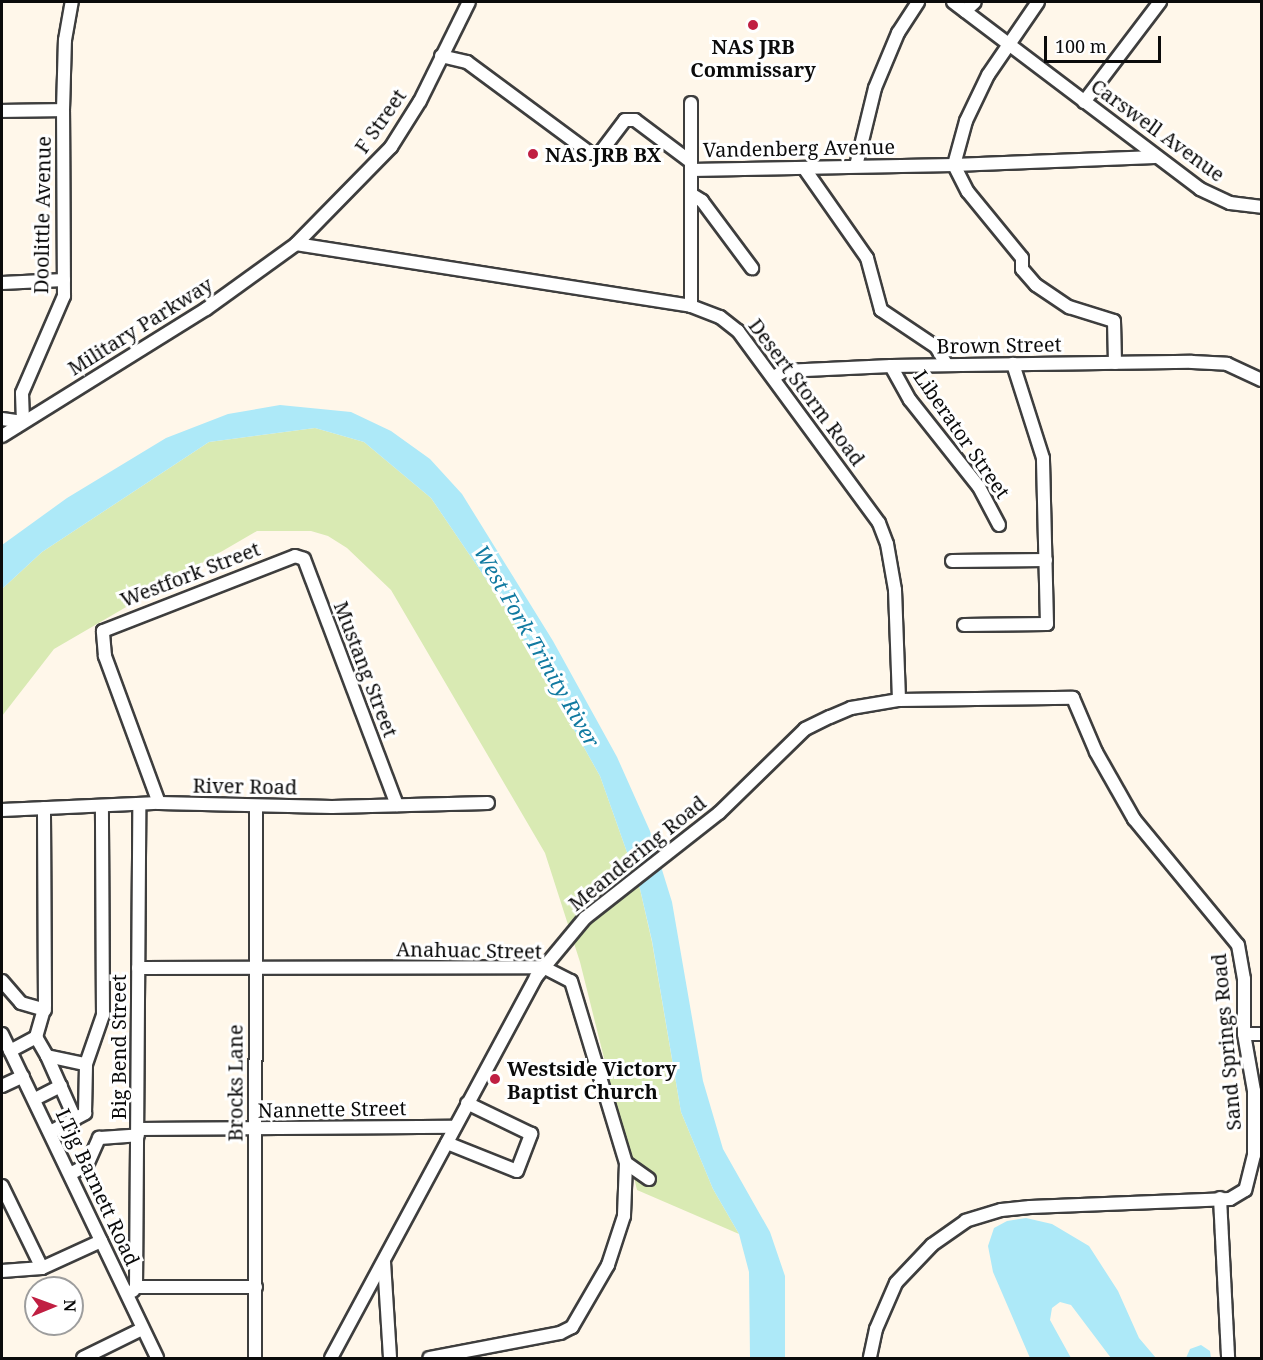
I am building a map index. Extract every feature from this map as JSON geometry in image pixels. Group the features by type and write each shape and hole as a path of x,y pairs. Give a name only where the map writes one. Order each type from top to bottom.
{"street":[{"name":"Doolittle Avenue","path":"23,422 22,393 64,296 63,111 65,40 72,2"},
{"name":"F Street","path":"296,244 391,147 420,101 469,2"},
{"path":"856,166 875,88 898,33 918,2"},
{"name":"Carswell Avenue","path":"953,2 1155,157 1215,197 1262,207"},
{"path":"965,11 975,2"},
{"path":"1038,2 1008,42 974,103 954,165 968,192 1022,258 1023,269 1036,285 1069,307 1114,321 1115,363"},
{"path":"1084,102 1160,2"},
{"name":"Vandenberg Avenue","path":"441,56 467,62 590,153 600,153 625,120 635,120 691,166 804,168 1155,157"},
{"path":"691,306 692,103"},
{"path":"2,111 63,111"},
{"path":"804,168 867,258 881,310 936,347 947,365"},
{"path":"691,194 702,201 752,268"},
{"name":"Desert Storm Road","path":"296,244 691,306 720,317 738,331 774,377 869,507 887,544 895,590 899,700"},
{"name":"Military Parkway","path":"2,436 206,309 296,244"},
{"path":"2,283 64,280"},
{"name":"Brown Street","path":"774,377 784,371 891,366 1115,363 1227,364 1262,380"},
{"path":"964,625 1047,624 1043,458 1013,364"},
{"name":"Liberator Street","path":"891,366 910,400 979,487 999,525"},
{"path":"2,419 23,422"},
{"name":"Westfork Street","path":"159,803 105,656 103,631 292,557"},
{"name":"Mustang Street","path":"292,557 304,559 397,805"},
{"path":"952,561 1046,560"},
{"name":"Meandering Road","path":"331,1359 467,1103 543,967 585,918 609,902 689,838 805,729 852,708 899,700 1073,698"},
{"name":"Sand Springs Road","path":"870,1359 876,1329 896,1283 925,1251 966,1221 1001,1210 1030,1207 1237,1198 1245,1190 1254,1155 1254,1091 1244,1034 1244,979 1238,945 1134,819 1096,752 1073,698"},
{"name":"River Road","path":"2,810 139,806 159,803 256,807 488,802"},
{"name":"Big Bend Street","path":"132,1292 138,1132 139,806"},
{"path":"50,1132 85,1113 86,1064 103,1015 102,807"},
{"name":"Brocks Lane","path":"255,1359 256,807"},
{"path":"10,1051 36,1036 45,1010 44,808"},
{"name":"Anahuac Street","path":"138,968 543,967 572,981 626,1163 624,1216 608,1265 572,1327 560,1334 429,1359"},
{"path":"2,981 21,1003 45,1010"},
{"name":"LTjg Barnett Road","path":"2,1034 35,1099 100,1241 132,1292 142,1329 157,1359"},
{"path":"1244,1034 1262,1034"},
{"path":"36,1036 75,1119"},
{"path":"47,1056 86,1064"},
{"path":"2,1086 23,1076"},
{"path":"35,1099 61,1086"},
{"path":"447,1143 517,1171 531,1134 467,1103"},
{"name":"Nannette Street","path":"70,1174 87,1166 99,1138 138,1132 455,1127"},
{"path":"626,1163 649,1179"},
{"path":"2,1186 42,1268"},
{"path":"1220,1198 1228,1359"},
{"path":"2,1272 42,1268 100,1241"},
{"path":"384,1260 390,1359"},
{"path":"132,1292 256,1287"},
{"path":"83,1359 142,1329"}],"green space":[{"path":"315,428 364,442 431,498 505,607 600,776 640,889 652,942 681,1112 713,1189 739,1234 637,1190 580,962 545,853 391,590 347,548 328,536 311,531 257,531 54,649 2,716 2,589 42,552 209,442"}],"water":[{"name":"West Fork Trinity River","path":"280,405 351,412 391,431 430,459 462,494 553,641 617,757 650,831 672,902 703,1081 723,1149 770,1232 785,1276 785,1358 750,1358 749,1272 739,1234 713,1189 681,1112 652,941 640,889 600,776 505,607 431,498 364,442 315,428 209,442 42,552 2,589 2,545 67,498 166,438 228,414"},
{"path":"1026,1218 1052,1224 1089,1246 1118,1291 1139,1338 1156,1358 1111,1358 1071,1305 1060,1302 1052,1308 1050,1320 1071,1358 1030,1358 993,1272 988,1246 994,1228 1007,1221"},
{"path":"1201,1345 1210,1351 1211,1358 1186,1358 1190,1349"}],"place":[{"name":"NAS JRB Commissary","path":"753,25"},
{"name":"NAS JRB BX","path":"533,154"},
{"name":"Westside Victory Baptist Church","path":"495,1079"}]}
